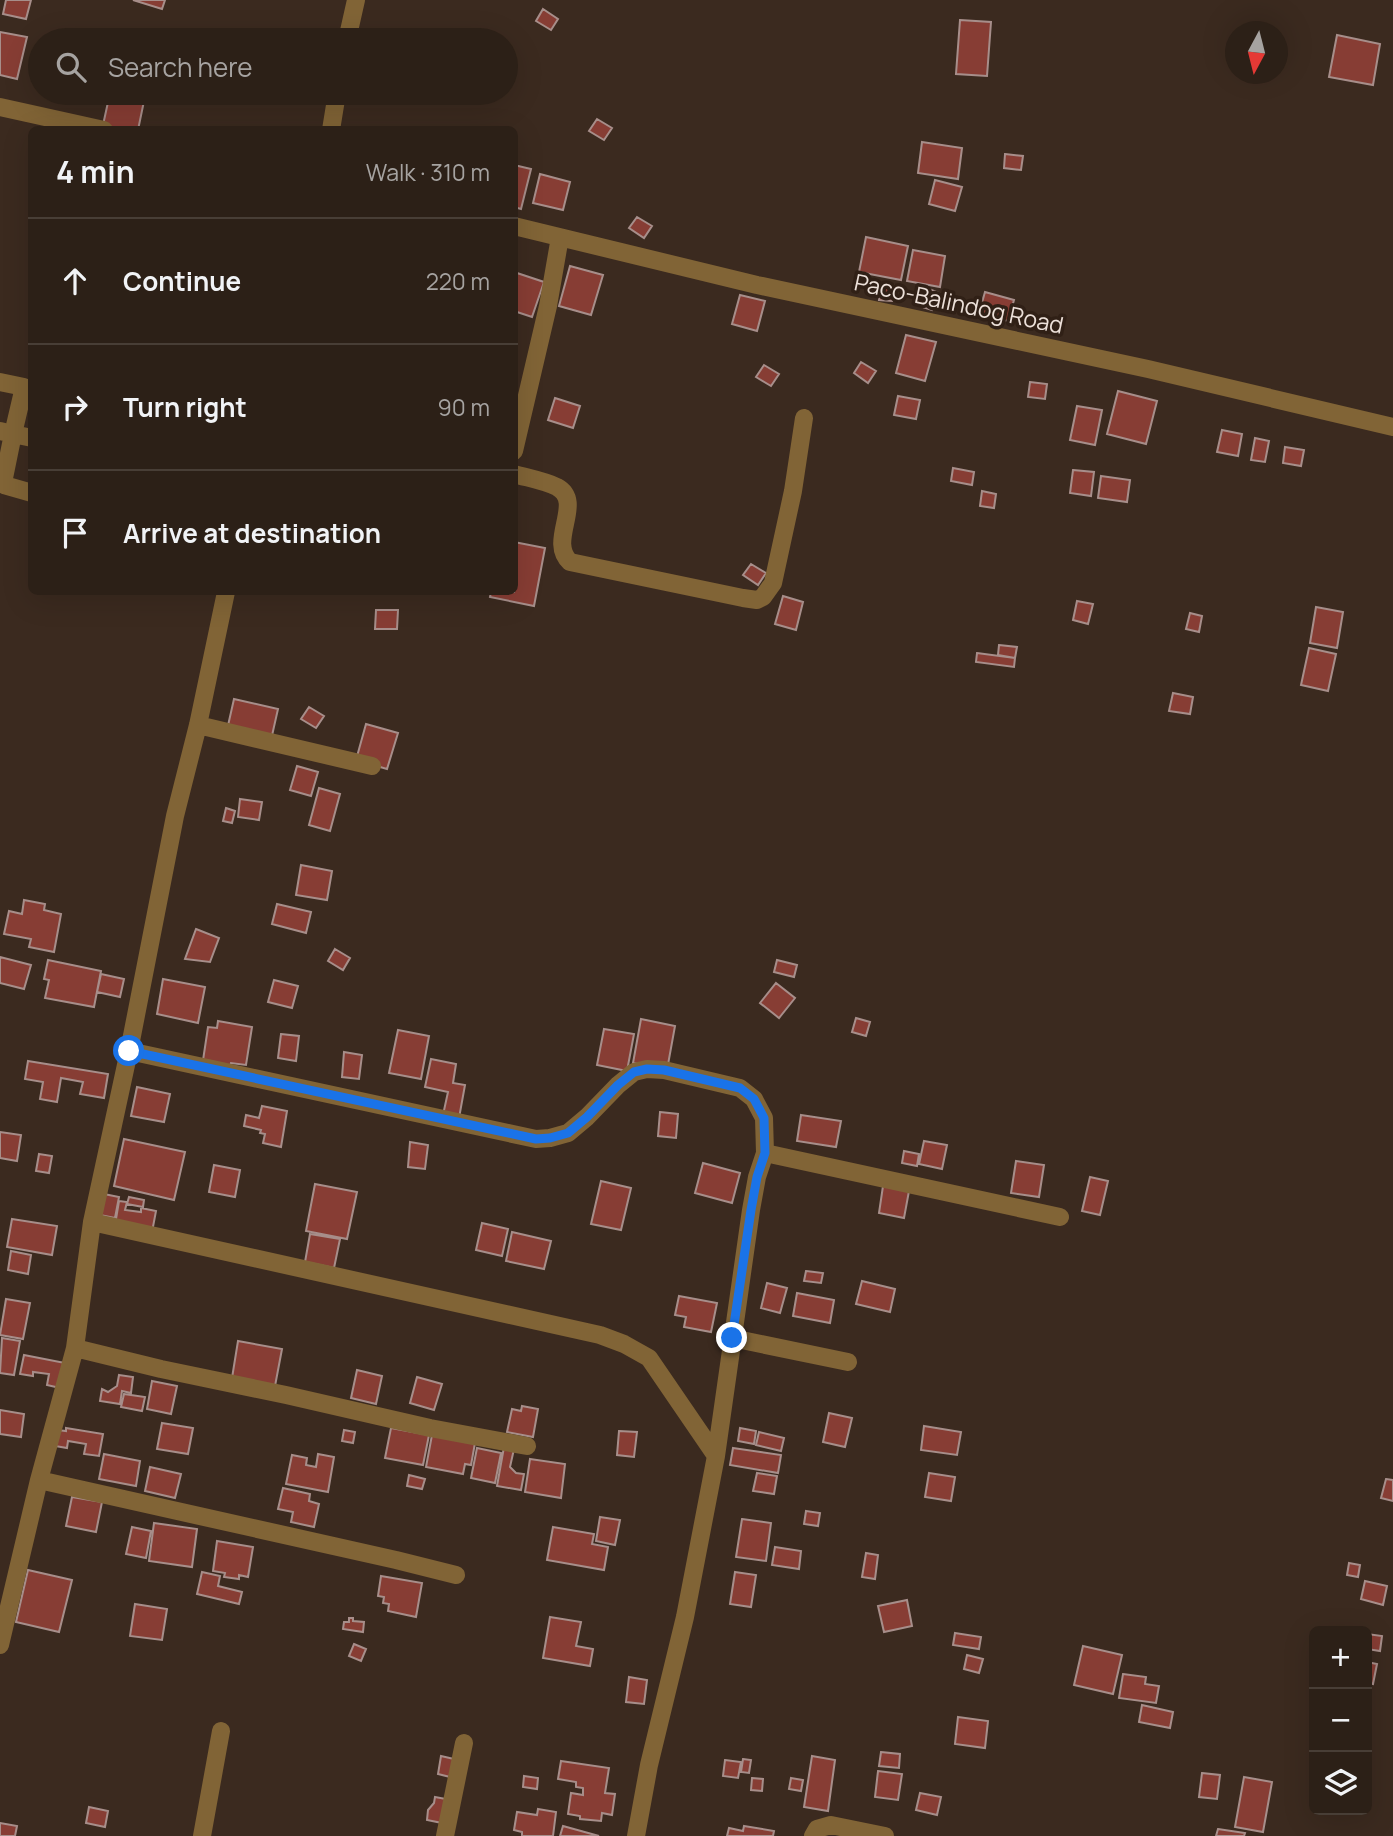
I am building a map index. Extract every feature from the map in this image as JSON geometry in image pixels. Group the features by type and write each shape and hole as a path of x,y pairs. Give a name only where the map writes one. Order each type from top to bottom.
{"street":[{"path":"350,28 356,0"},
{"path":"332,126 335,105"},
{"path":"0,107 86,126"},
{"name":"Paco-Balindog Road","path":"518,227 757,285 1147,369 1393,427"},
{"path":"518,434 548,306 560,237"},
{"path":"0,382 28,388 7,432 4,478 4,485 28,492"},
{"path":"518,475 564,492 568,508 561,544 564,556 570,562 757,600 763,597 773,583 793,491 804,418"},
{"path":"7,432 28,437"},
{"path":"0,1645 39,1480 75,1348 92,1222 175,817 225,595"},
{"path":"198,725 372,766"},
{"path":"129,1051 536,1139 568,1133 634,1072 647,1069 664,1070 740,1088 754,1099 764,1118 765,1153 751,1210 716,1456 685,1617 649,1765 636,1836"},
{"path":"765,1153 1060,1217"},
{"path":"92,1222 600,1335 625,1344 649,1359 716,1456"},
{"path":"732,1338 848,1362"},
{"path":"75,1348 161,1370 527,1446"},
{"path":"39,1480 396,1559 456,1575"},
{"path":"202,1836 221,1731"},
{"path":"446,1836 464,1743"},
{"path":"813,1836 817,1829 831,1825 886,1836"}],"building":[{"path":"6,0 31,0 26,19 3,14"},
{"path":"133,0 165,0 162,9"},
{"path":"543,9 558,19 551,30 536,21"},
{"path":"960,20 991,22 987,76 956,74"},
{"path":"0,32 27,37 17,79 0,75"},
{"path":"1337,35 1380,44 1373,85 1329,77"},
{"path":"107,105 143,105 139,126 103,125"},
{"path":"597,119 612,128 604,140 589,131"},
{"path":"922,142 962,148 958,179 918,173"},
{"path":"1005,154 1023,156 1021,170 1004,168"},
{"path":"518,166 531,169 521,209 518,208"},
{"path":"540,174 570,182 563,210 533,203"},
{"path":"935,180 962,187 955,211 929,204"},
{"path":"637,217 652,226 644,238 629,228"},
{"path":"866,237 908,246 901,280 859,272"},
{"path":"913,250 945,256 940,287 907,281"},
{"path":"570,266 603,275 591,315 559,306"},
{"path":"518,273 544,282 532,317 518,312"},
{"path":"881,283 894,285 892,301 879,300"},
{"path":"929,289 939,293 932,310 923,307"},
{"path":"985,292 1014,300 1008,321 979,313"},
{"path":"740,295 765,301 757,331 732,324"},
{"path":"906,335 936,342 925,381 896,373"},
{"path":"861,362 876,371 868,383 854,373"},
{"path":"764,365 779,374 771,386 756,377"},
{"path":"1030,382 1047,384 1045,399 1028,397"},
{"path":"1118,391 1157,401 1146,444 1107,434"},
{"path":"898,396 920,400 916,419 894,415"},
{"path":"555,398 580,406 573,428 548,420"},
{"path":"1077,406 1102,410 1095,445 1070,440"},
{"path":"1222,430 1242,434 1238,456 1217,452"},
{"path":"1255,438 1269,441 1265,462 1251,460"},
{"path":"1285,447 1304,450 1301,466 1283,463"},
{"path":"953,468 974,472 972,485 951,481"},
{"path":"1073,470 1094,472 1091,496 1070,493"},
{"path":"1101,476 1130,480 1127,502 1098,498"},
{"path":"982,491 996,494 994,508 980,506"},
{"path":"518,543 545,548 534,606 490,597 518,595"},
{"path":"751,564 766,573 758,585 743,575"},
{"path":"783,596 803,602 796,630 775,624"},
{"path":"1077,601 1093,604 1088,624 1073,620"},
{"path":"1316,607 1343,612 1337,648 1310,643"},
{"path":"376,610 398,610 397,629 375,629"},
{"path":"1190,613 1202,616 1199,632 1186,629"},
{"path":"999,645 1017,647 1015,658 998,655"},
{"path":"1309,648 1336,654 1328,691 1301,685"},
{"path":"977,653 1015,658 1014,667 976,662"},
{"path":"1173,693 1193,697 1190,714 1169,711"},
{"path":"234,699 278,709 271,740 227,730"},
{"path":"309,707 324,716 316,728 301,719"},
{"path":"366,724 398,733 387,769 356,760"},
{"path":"297,766 318,772 311,796 290,790"},
{"path":"319,788 340,794 330,831 309,825"},
{"path":"240,799 262,802 259,820 238,817"},
{"path":"226,808 235,811 232,823 223,821"},
{"path":"301,865 332,871 327,900 296,895"},
{"path":"24,900 45,904 44,910 61,914 54,952 29,947 31,939 4,934 9,911 22,914"},
{"path":"277,904 311,912 306,933 272,924"},
{"path":"196,929 219,938 210,962 185,959"},
{"path":"335,949 350,958 343,970 328,961"},
{"path":"0,957 31,965 24,989 0,983"},
{"path":"48,960 101,971 94,1007 45,998 49,980 44,979"},
{"path":"777,960 797,965 794,977 774,972"},
{"path":"101,974 124,979 120,997 97,992"},
{"path":"163,979 205,987 198,1023 157,1014"},
{"path":"274,980 298,986 292,1008 268,1002"},
{"path":"776,983 795,998 779,1018 760,1003"},
{"path":"856,1018 870,1022 866,1036 852,1032"},
{"path":"641,1019 675,1026 667,1070 633,1063"},
{"path":"218,1021 252,1027 246,1065 231,1063 229,1071 202,1067 208,1027 217,1028"},
{"path":"604,1029 634,1034 627,1071 597,1065"},
{"path":"398,1030 429,1036 421,1079 389,1073"},
{"path":"281,1034 299,1036 296,1061 278,1058"},
{"path":"344,1052 362,1055 359,1079 342,1077"},
{"path":"431,1059 456,1064 453,1083 465,1085 459,1118 443,1115 448,1092 425,1087"},
{"path":"28,1061 108,1074 104,1098 80,1094 83,1082 61,1078 57,1102 40,1099 43,1082 25,1079"},
{"path":"137,1087 170,1094 164,1122 131,1116"},
{"path":"262,1106 287,1111 281,1147 263,1143 265,1134 260,1133 261,1130 244,1126 246,1115 259,1118"},
{"path":"660,1112 678,1114 676,1138 658,1136"},
{"path":"801,1115 841,1121 836,1147 797,1141"},
{"path":"0,1132 21,1135 17,1161 0,1158"},
{"path":"124,1139 185,1152 174,1200 114,1186"},
{"path":"924,1141 947,1145 942,1169 919,1164"},
{"path":"410,1142 428,1145 425,1169 408,1167"},
{"path":"904,1151 919,1154 917,1166 902,1163"},
{"path":"39,1154 52,1156 49,1173 36,1171"},
{"path":"1016,1161 1044,1165 1039,1197 1011,1193"},
{"path":"703,1163 740,1173 732,1203 695,1193"},
{"path":"214,1165 240,1170 235,1197 209,1192"},
{"path":"1090,1177 1108,1181 1100,1215 1082,1211"},
{"path":"601,1181 631,1188 621,1230 591,1224"},
{"path":"315,1184 357,1192 347,1239 306,1231"},
{"path":"883,1186 909,1191 904,1218 879,1213"},
{"path":"99,1193 119,1197 115,1218 95,1214"},
{"path":"129,1197 144,1200 143,1207 127,1204"},
{"path":"119,1201 127,1202 125,1210 141,1212 141,1208 156,1211 152,1232 115,1225"},
{"path":"12,1219 57,1226 52,1255 7,1247"},
{"path":"482,1223 508,1229 502,1256 476,1250"},
{"path":"512,1232 551,1241 544,1269 506,1261"},
{"path":"310,1234 340,1239 334,1268 305,1262"},
{"path":"11,1251 31,1255 28,1274 8,1270"},
{"path":"806,1271 823,1273 821,1283 804,1281"},
{"path":"862,1281 895,1289 890,1312 856,1304"},
{"path":"767,1283 787,1288 780,1313 761,1308"},
{"path":"797,1293 834,1300 830,1323 793,1316"},
{"path":"679,1296 717,1303 711,1332 684,1327 686,1317 675,1315"},
{"path":"6,1299 30,1303 23,1339 0,1335"},
{"path":"2,1338 20,1341 14,1375 0,1373"},
{"path":"238,1341 282,1349 275,1386 232,1378"},
{"path":"24,1355 65,1363 60,1388 47,1385 49,1374 20,1374"},
{"path":"357,1370 382,1376 376,1404 351,1398"},
{"path":"119,1375 133,1377 131,1393 122,1391 120,1404 100,1401 102,1389 108,1392 117,1386"},
{"path":"417,1377 442,1384 434,1410 410,1403"},
{"path":"152,1381 177,1386 171,1414 147,1409"},
{"path":"124,1394 145,1397 142,1411 121,1407"},
{"path":"522,1406 538,1409 533,1437 507,1432 512,1409 521,1411"},
{"path":"0,1410 24,1414 21,1437 0,1434"},
{"path":"829,1413 852,1418 845,1447 823,1442"},
{"path":"162,1423 193,1428 188,1454 157,1449"},
{"path":"924,1426 961,1432 957,1455 921,1450"},
{"path":"66,1428 103,1434 99,1456 84,1454 86,1444 68,1441 67,1448 55,1446 58,1430 66,1431"},
{"path":"391,1428 429,1435 423,1465 385,1458"},
{"path":"740,1428 756,1431 754,1444 738,1441"},
{"path":"344,1430 355,1432 353,1443 342,1441"},
{"path":"619,1431 637,1432 634,1457 617,1455"},
{"path":"759,1432 784,1438 781,1451 756,1445"},
{"path":"432,1435 475,1443 471,1465 465,1464 463,1474 426,1467"},
{"path":"504,1447 514,1449 510,1467 516,1473 524,1474 521,1490 497,1486"},
{"path":"477,1448 501,1453 495,1483 471,1478"},
{"path":"733,1448 781,1455 778,1473 730,1465"},
{"path":"104,1454 140,1461 136,1486 99,1479"},
{"path":"318,1454 334,1457 328,1492 286,1484 292,1455 307,1458 306,1465 316,1467"},
{"path":"530,1459 565,1464 561,1498 525,1492"},
{"path":"150,1467 181,1474 175,1498 145,1491"},
{"path":"757,1473 777,1476 774,1494 753,1491"},
{"path":"929,1473 955,1477 951,1501 925,1497"},
{"path":"409,1475 425,1479 422,1489 407,1486"},
{"path":"1386,1479 1393,1480 1393,1501 1381,1498"},
{"path":"283,1488 310,1494 309,1501 319,1504 314,1527 291,1522 293,1512 278,1509"},
{"path":"72,1497 102,1502 96,1532 66,1526"},
{"path":"806,1511 820,1513 818,1526 804,1524"},
{"path":"600,1517 620,1520 615,1545 596,1541"},
{"path":"742,1519 771,1523 766,1561 736,1557"},
{"path":"154,1523 197,1529 192,1567 149,1561"},
{"path":"132,1527 151,1531 146,1558 126,1554"},
{"path":"553,1527 594,1534 592,1544 608,1547 604,1570 547,1560"},
{"path":"217,1541 253,1547 248,1577 224,1577 225,1573 213,1571"},
{"path":"775,1547 801,1551 799,1569 772,1565"},
{"path":"866,1553 878,1555 875,1579 862,1577"},
{"path":"1349,1563 1360,1565 1358,1577 1347,1575"},
{"path":"28,1570 72,1580 59,1632 16,1622"},
{"path":"202,1572 220,1576 218,1586 242,1592 239,1604 197,1594"},
{"path":"735,1572 756,1575 751,1607 730,1604"},
{"path":"381,1576 422,1583 416,1617 388,1611 389,1604 383,1603 384,1597 378,1596"},
{"path":"1365,1581 1387,1586 1383,1605 1361,1599"},
{"path":"907,1600 912,1626 884,1632 878,1606"},
{"path":"135,1604 167,1609 162,1640 130,1636"},
{"path":"550,1617 581,1622 576,1646 593,1649 590,1666 543,1658"},
{"path":"349,1618 364,1622 363,1632 343,1629 344,1622 349,1622"},
{"path":"955,1633 981,1637 979,1649 953,1645"},
{"path":"1372,1635 1382,1636 1380,1651 1372,1650"},
{"path":"354,1644 366,1649 361,1661 349,1656"},
{"path":"1083,1646 1122,1655 1113,1694 1074,1685"},
{"path":"967,1655 983,1659 979,1673 964,1669"},
{"path":"1372,1663 1377,1664 1372,1684"},
{"path":"1123,1674 1146,1677 1145,1684 1159,1686 1156,1703 1119,1698"},
{"path":"629,1677 647,1680 644,1704 626,1702"},
{"path":"1142,1705 1173,1712 1170,1728 1139,1722"},
{"path":"958,1717 988,1721 985,1748 955,1744"},
{"path":"881,1752 900,1754 899,1768 879,1766"},
{"path":"441,1756 454,1759 450,1777 438,1774"},
{"path":"812,1756 835,1760 828,1811 804,1807"},
{"path":"743,1759 751,1760 749,1773 741,1772"},
{"path":"725,1760 741,1762 738,1778 723,1776"},
{"path":"561,1761 609,1768 605,1793 615,1794 612,1815 602,1813 601,1821 580,1819 580,1816 568,1814 571,1793 583,1795 583,1788 576,1787 576,1782 558,1779"},
{"path":"878,1771 902,1774 898,1800 875,1797"},
{"path":"1202,1773 1220,1775 1217,1799 1199,1797"},
{"path":"524,1776 538,1778 537,1789 523,1787"},
{"path":"1244,1777 1272,1782 1263,1832 1235,1827"},
{"path":"752,1778 763,1779 762,1791 751,1790"},
{"path":"791,1778 803,1780 801,1791 789,1789"},
{"path":"920,1793 941,1797 937,1815 916,1810"},
{"path":"435,1797 446,1799 442,1823 427,1820 428,1810"},
{"path":"89,1807 108,1811 105,1827 86,1823"},
{"path":"538,1809 556,1812 553,1836 522,1836 522,1832 514,1830 517,1812 537,1815"},
{"path":"0,1823 17,1826 15,1836 0,1836"},
{"path":"563,1826 599,1836 560,1836"},
{"path":"744,1826 774,1831 773,1836 727,1836 729,1828 743,1831"},
{"path":"1218,1829 1245,1833 1244,1836 1216,1836"}],"route":[{"path":"129,1051 536,1139 568,1133 634,1072 647,1069 664,1070 740,1088 754,1099 764,1118 765,1153 751,1210 732,1338"}]}
